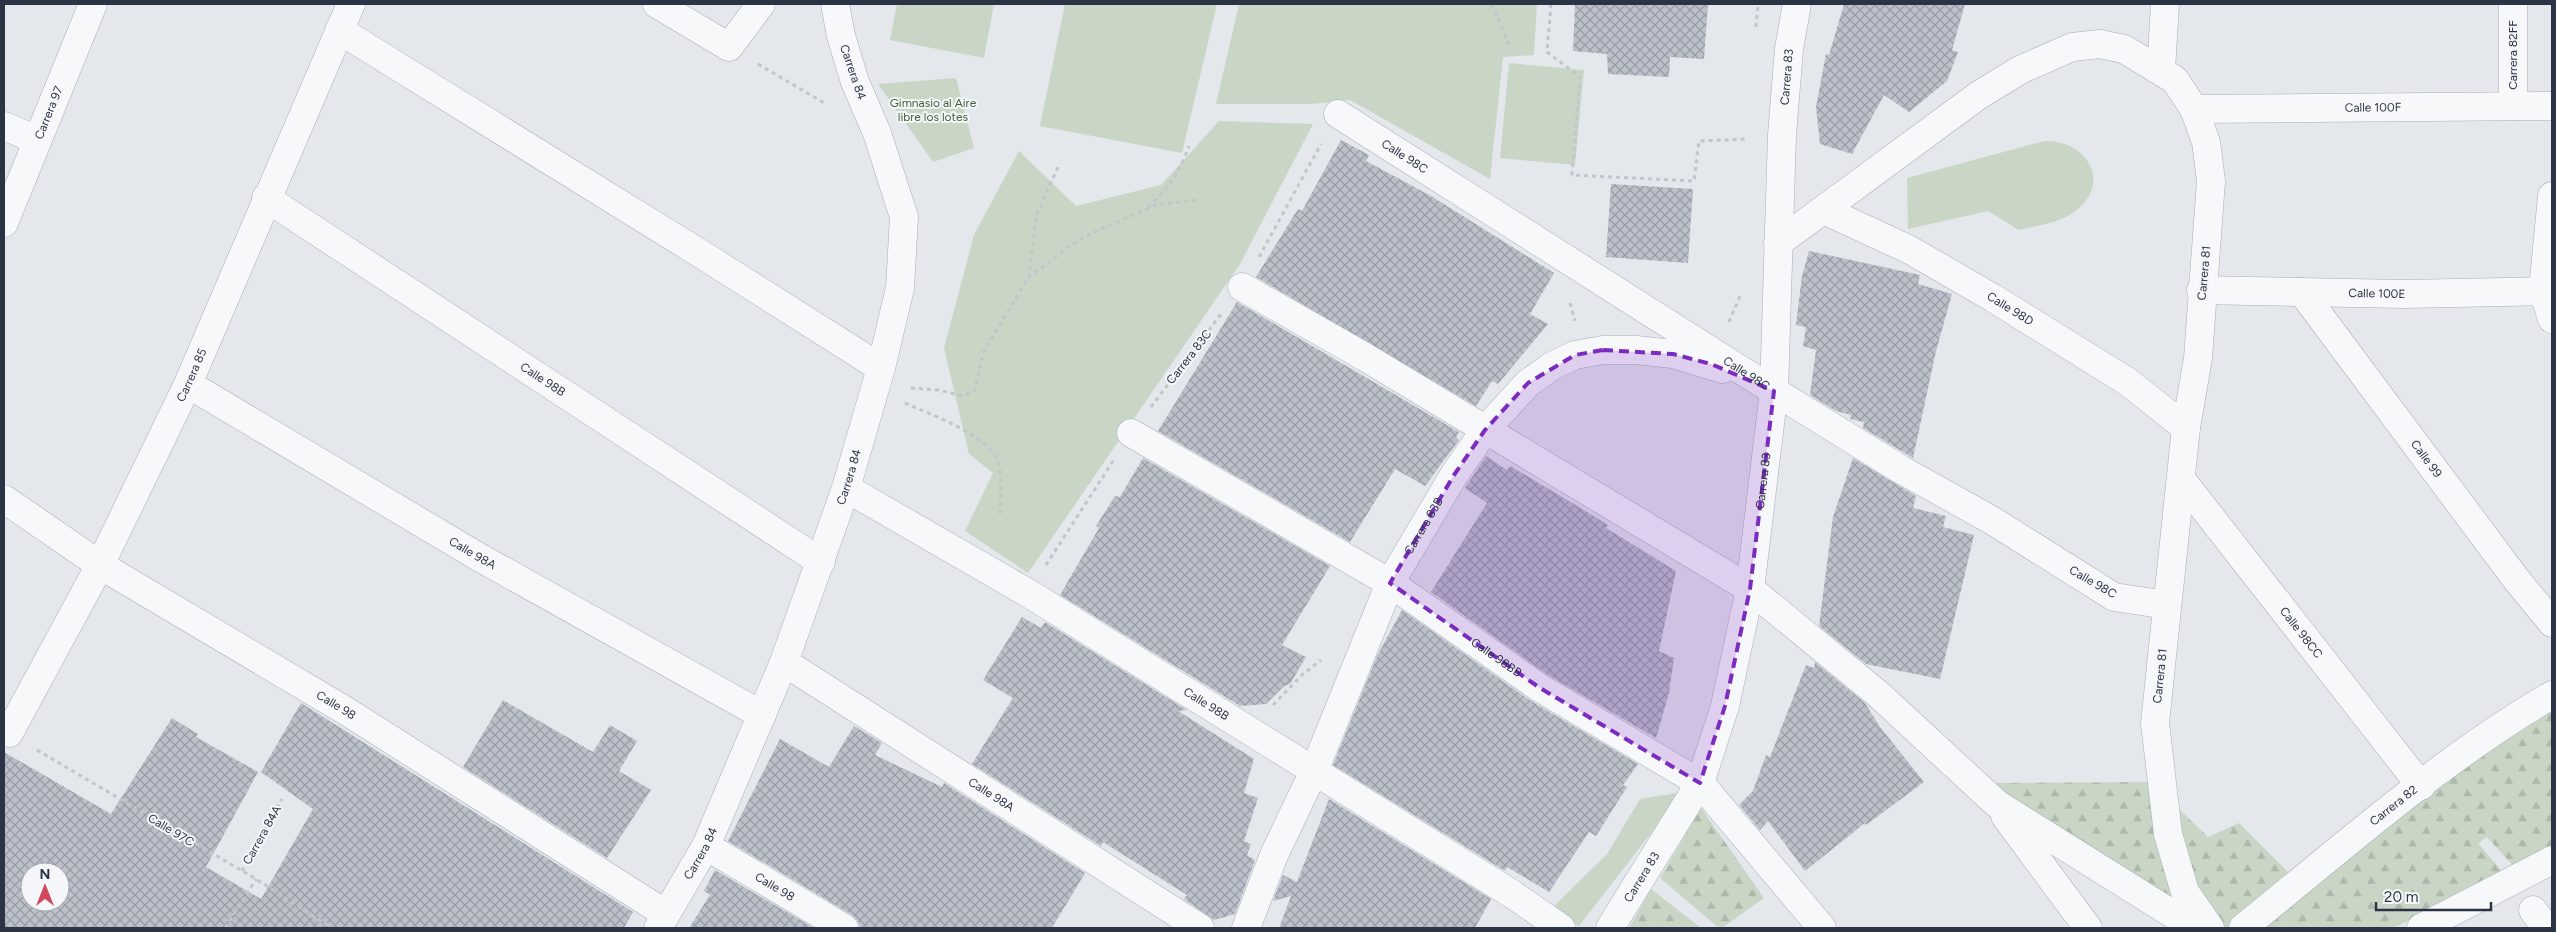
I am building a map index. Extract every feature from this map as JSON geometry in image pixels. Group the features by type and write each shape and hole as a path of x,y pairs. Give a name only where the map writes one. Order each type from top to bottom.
{"street":[{"name":"Carrera 97","path":"4,223 93,4"},
{"name":"Carrera 85","path":"9,733 100,565 188,384 266,198 351,4"},
{"path":"657,4 729,47 761,4"},
{"name":"Carrera 84","path":"662,921 706,846 784,662 846,488 877,381 900,288 904,217 877,133 855,82 841,36 835,4"},
{"name":"Carrera 83","path":"1610,928 1700,783 1725,706 1750,589 1774,391 1782,139 1788,49 1797,4"},
{"path":"2161,70 2165,4"},
{"name":"Carrera 82FF","path":"2514,4 2514,106"},
{"path":"339,30 709,258 877,381"},
{"name":"Carrera 81","path":"1778,243 1979,95 2020,70 2072,47 2100,44 2124,49 2175,80 2194,109 2206,142 2211,181 2201,290 2198,358 2186,428 2156,723 2168,834 2185,892 2210,928"},
{"name":"Calle 100F","path":"2194,109 2552,106"},
{"name":"Calle 98C","path":"1338,114 1774,391 1900,469 1993,521 2114,597 2167,606"},
{"path":"4,126 37,140"},
{"path":"2552,196 2548,291 2552,319"},
{"name":"Calle 98B","path":"266,198 821,562"},
{"name":"Calle 98D","path":"1824,210 1910,250 1993,298 2128,382 2186,428"},
{"path":"1242,287 1365,357 1750,589 1878,694 1997,804 2195,928"},
{"name":"Calle 100E","path":"2201,290 2404,294 2548,291"},
{"name":"Calle 99","path":"2302,292 2516,579 2552,623"},
{"name":"Carrera 83B","path":"1246,928 1274,856 1314,771 1390,583 1454,475 1485,430 1528,383 1552,366 1575,356 1604,350 1673,354 1711,364 1774,391"},
{"name":"Calle 98A","path":"188,384 477,556 762,714"},
{"name":"Calle 98BB","path":"1131,433 1390,583 1540,688 1700,783 1822,928"},
{"name":"Calle 98CC","path":"2181,479 2421,786"},
{"name":"Calle 98B","path":"846,488 1028,593 1512,894 1560,928"},
{"name":"Calle 98","path":"4,500 100,565 346,711 662,921"},
{"name":"Calle 98A","path":"784,662 1200,928"},
{"name":"Carrera 82","path":"2242,928 2421,786 2520,714 2552,695"},
{"path":"1997,804 2088,928"},
{"name":"Calle 98","path":"706,846 844,928"},
{"path":"2421,928 2552,860"}],"path":[{"path":"1492,4 1511,49"},
{"path":"1550,4 1547,52 1580,77 1572,175 1694,181 1698,140 1782,139"},
{"path":"1755,31 1758,4"},
{"path":"729,47 828,104"},
{"name":"Carrera 83C","path":"1028,593 1131,433 1242,287 1338,114"},
{"path":"1746,149 1747,130"},
{"path":"1143,211 1166,191 1174,180 1189,146"},
{"path":"1028,278 1036,216 1059,165"},
{"path":"877,381 938,390 963,396 975,390 983,353 1028,278 1071,245 1092,233 1156,205 1196,200"},
{"path":"1697,341 1713,336 1729,322 1740,300 1740,290"},
{"path":"877,381 972,435 991,450 999,465 1000,517"},
{"path":"1238,724 1252,721 1281,698 1303,674 1326,656"},
{"name":"Calle 97C","path":"9,733 256,879 332,928"},
{"name":"Carrera 84A","path":"242,871 282,799"},
{"name":"Carrera 84A","path":"225,928 256,879"}],"highlighted area":[{"path":"1603,350 1673,354 1711,364 1774,391 1750,589 1725,706 1700,783 1540,688 1390,583 1454,475 1485,430 1528,383 1575,355"}],"green space":[{"path":"897,4 994,4 984,58 890,40"},
{"path":"1065,4 1217,4 1182,153 1040,126"},
{"path":"1239,4 1537,4 1534,55 1503,57 1490,179 1350,100 1312,104 1216,104"},
{"path":"1509,63 1584,70 1575,165 1500,158"},
{"name":"Gimnasio al Aire libre los lotes","path":"956,78 974,148 933,162 878,84"},
{"path":"1219,121 1313,124 1240,264 1028,573 965,531 993,473 969,454 944,348 974,235 1019,151 1076,206 1161,185"},
{"path":"2044,141 2058,142 2070,146 2081,153 2093,172 2093,184 2089,195 2080,207 2067,217 2051,223 2019,230 1988,211 1908,229 1907,178"},
{"path":"2552,699 2552,848 2515,868 2487,837 2478,843 2505,875 2393,928 2251,928"},
{"path":"2153,782 2185,908 2009,797 1995,783"},
{"path":"1683,792 1579,926 1551,909 1607,854 1640,799"},
{"path":"2176,806 2208,837 2239,823 2291,875 2228,928 2225,928 2189,890"},
{"path":"1701,808 1764,898 1722,928 1719,928 1660,878"},
{"path":"1651,889 1701,928 1629,928"}],"building":[{"path":"1575,4 1708,4 1704,59 1670,57 1669,77 1608,74 1607,54 1573,51"},
{"path":"1844,4 1965,4 1952,50 1958,52 1947,81 1909,112 1884,95 1852,154 1820,144 1816,107 1826,54 1829,55"},
{"path":"1341,140 1369,155 1366,161 1431,196 1554,273 1530,314 1548,324 1498,384 1492,381 1476,406 1256,277 1298,209 1302,211"},
{"path":"1611,184 1693,189 1688,263 1606,257"},
{"path":"1809,251 1920,275 1918,284 1952,294 1936,351 1913,458 1863,428 1864,422 1850,419 1851,415 1836,411 1810,395 1816,350 1803,346 1806,327 1796,325 1802,276"},
{"path":"1237,302 1459,432 1456,437 1459,440 1425,486 1395,469 1350,542 1158,431"},
{"path":"1486,456 1507,470 1510,466 1579,507 1608,525 1606,528 1676,571 1659,651 1674,658 1669,693 1656,738 1548,675 1431,592 1487,503 1465,488"},
{"path":"1143,458 1330,566 1282,645 1306,657 1290,684 1284,686 1266,704 1240,706 1060,595 1099,528 1096,526 1115,496 1120,497"},
{"path":"1853,458 1916,496 1913,508 1946,516 1943,527 1974,535 1940,679 1866,664 1819,626 1833,517"},
{"path":"1402,610 1531,701 1638,764 1623,785 1627,787 1596,836 1589,832 1549,892 1507,867 1505,871 1333,765 1377,656"},
{"path":"1022,617 1041,628 1045,622 1187,710 1178,711 1254,759 1244,793 1258,798 1244,841 1251,844 1247,855 1255,860 1235,914 1214,920 1184,899 1187,895 1103,842 1101,846 972,764 1013,698 983,680"},
{"path":"1815,662 1865,703 1880,727 1924,782 1866,825 1865,823 1805,871 1768,821 1760,830 1739,805 1753,791 1766,755 1770,757 1806,665 1814,668"},
{"path":"503,700 593,752 610,725 637,741 619,771 651,790 607,858 463,767"},
{"path":"301,703 633,912 624,928 4,928 4,752 111,814 172,718 198,734 196,737 258,772 206,867 261,899 313,809 261,772"},
{"path":"854,726 882,743 875,755 942,787 944,783 1085,873 1052,928 860,928 858,921 852,915 728,841 780,739 829,767"},
{"path":"1329,799 1491,899 1475,928 1279,928 1291,896 1273,901 1283,875 1297,882"},
{"path":"715,870 814,928 689,928 710,895 704,891"}]}
